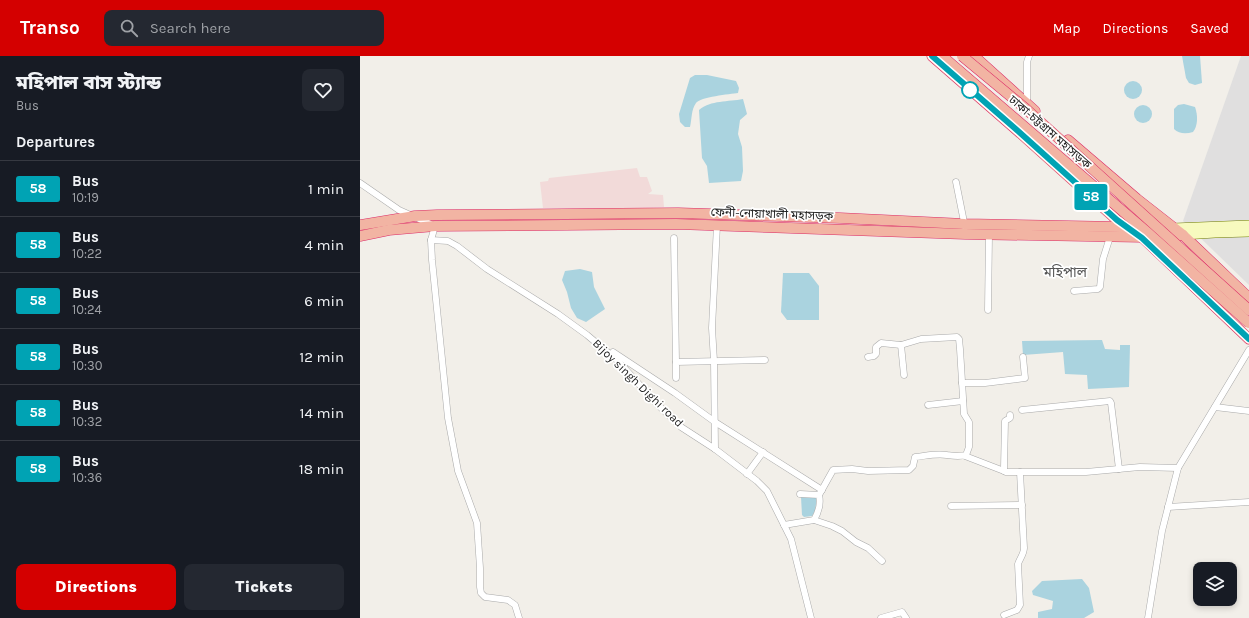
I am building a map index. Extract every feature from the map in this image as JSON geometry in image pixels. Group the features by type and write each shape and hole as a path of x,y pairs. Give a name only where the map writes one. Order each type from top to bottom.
{"highway":[{"path":"932,56 1117,220 1142,238 1249,339"},
{"name":"ঢাকা-চট্টগ্রাম মহাসড়ক","path":"942,56 1147,232 1249,323"},
{"name":"ঢাকা-চট্টগ্রাম মহাসড়ক","path":"962,56 1026,109 1249,310"},
{"path":"974,56 1078,149 1173,228 1184,235 1249,298"},
{"name":"ফেনী-নোয়াখালী মহাসড়ক","path":"360,225 415,216 678,213 840,218 965,224 1173,228"},
{"name":"ফেনী-নোয়াখালী মহাসড়ক","path":"360,236 389,230 436,226 668,224 989,235 1142,238 1184,235"}],"main road":[{"path":"1173,228 1249,225"},
{"path":"1184,235 1249,232"}],"street":[{"path":"1027,104 1027,62 1029,56"},
{"path":"956,182 965,224 965,234"},
{"path":"360,183 399,210 436,226 431,240 448,418 458,471 477,523 482,593 485,597 508,600 515,605 519,618"},
{"path":"715,449 712,328 717,225"},
{"path":"988,310 989,235"},
{"path":"1074,291 1098,289 1100,287 1103,259 1110,237"},
{"path":"674,238 676,378"},
{"name":"Bijoy singh Dighi road","path":"431,240 448,241 457,246 487,269 587,334 618,361 656,403 681,427 715,449 757,481 767,491 790,539 810,618"},
{"path":"868,357 874,356 876,354 876,347 881,344 901,346 921,338 957,337 959,340 964,414 969,422 969,447 965,456"},
{"path":"605,345 617,355 634,365 715,422 763,452 820,492"},
{"path":"901,346 904,375"},
{"path":"1148,618 1162,531 1178,468 1249,350"},
{"path":"962,383 985,383 1025,378 1023,356"},
{"path":"676,362 764,360"},
{"path":"928,405 963,401"},
{"path":"1022,410 1110,401 1119,469"},
{"path":"1215,407 1249,411"},
{"path":"1004,471 1006,421 1010,418 1010,415"},
{"path":"747,474 763,452"},
{"path":"814,520 818,515 820,492 833,470 909,470 913,466 915,457 932,455 965,456 1004,471 1020,472 1086,472 1140,467 1178,468"},
{"path":"1004,615 1017,610 1020,605 1018,564 1024,552 1024,548 1020,472"},
{"path":"800,494 820,492"},
{"path":"1168,507 1249,502"},
{"path":"952,506 1022,505"},
{"path":"784,525 814,520 832,526 868,548 882,561"},
{"path":"881,618 902,612 906,618"}],"shaded area":[{"path":"1241,56 1249,56 1249,285 1183,221"},
{"path":"637,168 640,177 647,177 652,191 648,194 663,195 664,207 632,209 543,208 540,182 548,181 549,178"}],"water":[{"path":"1182,56 1200,56 1202,83 1195,85 1189,83 1186,78"},
{"path":"695,75 707,75 736,81 739,88 738,93 703,99 696,103 693,109 690,127 685,127 680,122 679,114 690,78"},
{"path":"1133,81 1139,84 1142,90 1139,96 1133,99 1127,96 1124,90 1127,84"},
{"path":"743,99 747,114 740,120 738,134 742,147 743,171 741,181 709,183 707,166 702,158 699,110 709,104"},
{"path":"1184,104 1195,107 1197,113 1196,127 1193,132 1183,133 1174,129 1174,109 1178,105"},
{"path":"1139,105 1147,105 1152,110 1150,121 1147,123 1139,123 1134,118 1134,110"},
{"path":"580,269 592,272 594,287 605,309 586,322 577,318 571,308 562,280 565,271"},
{"path":"783,273 809,273 819,286 819,320 787,320 781,312"},
{"path":"1102,340 1105,349 1120,350 1120,345 1130,345 1129,387 1088,389 1087,375 1065,374 1063,352 1023,355 1022,341"},
{"path":"801,497 817,497 815,511 812,516 804,517 802,515"},
{"path":"1082,579 1089,588 1094,612 1084,618 1038,618 1038,612 1052,609 1053,601 1033,595 1032,591 1042,581"}],"bus line":[{"name":"58","path":"932,56 1117,220 1142,238 1249,339"}],"district":[{"name":"মহিপাল","path":"1065,272"}]}
